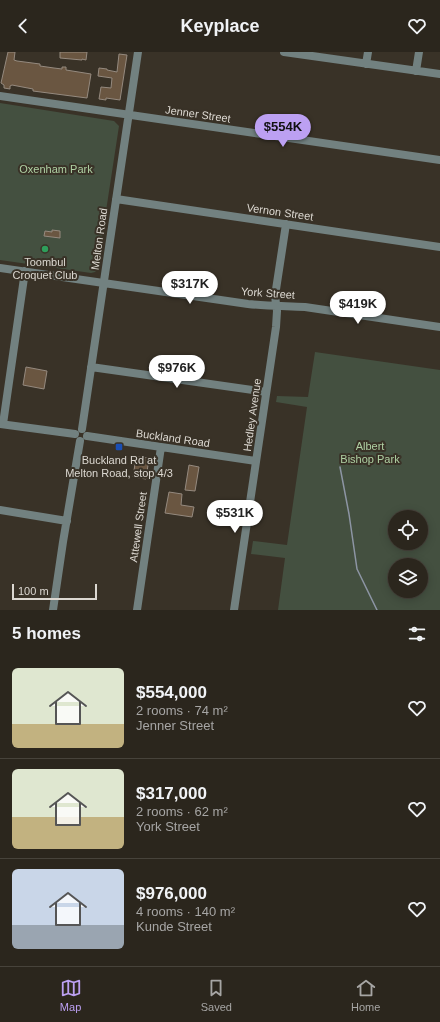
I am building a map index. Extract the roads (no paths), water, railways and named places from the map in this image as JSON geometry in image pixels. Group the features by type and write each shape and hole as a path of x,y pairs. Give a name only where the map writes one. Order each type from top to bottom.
{"street":[{"name":"Melton Road","path":"53,610 92,366 138,52"},
{"path":"284,52 316,54 366,64 440,74"},
{"path":"366,64 368,52"},
{"path":"416,71 419,52"},
{"name":"Jenner Street","path":"0,96 440,160"},
{"name":"Vernon Street","path":"116,199 440,246"},
{"name":"Hedley Avenue","path":"234,610 276,327 277,306 275,294 286,224"},
{"name":"York Street","path":"0,268 248,304 305,307 440,327"},
{"path":"1,424 25,272"},
{"path":"92,366 266,392"},
{"name":"Buckland Road","path":"1,424 256,461"},
{"name":"Attewell Street","path":"137,610 161,447"},
{"path":"0,510 67,521"}],"waterway":[{"path":"340,467 357,569 377,610"}],"place":[{"name":"Toombul Croquet Club","path":"45,249"},
{"name":"Buckland Rd at Melton Road, stop 4/3","path":"119,447"}],"park label":[{"name":"Oxenham Park","path":"56,169"},
{"name":"Albert Bishop Park","path":"370,452"}]}
